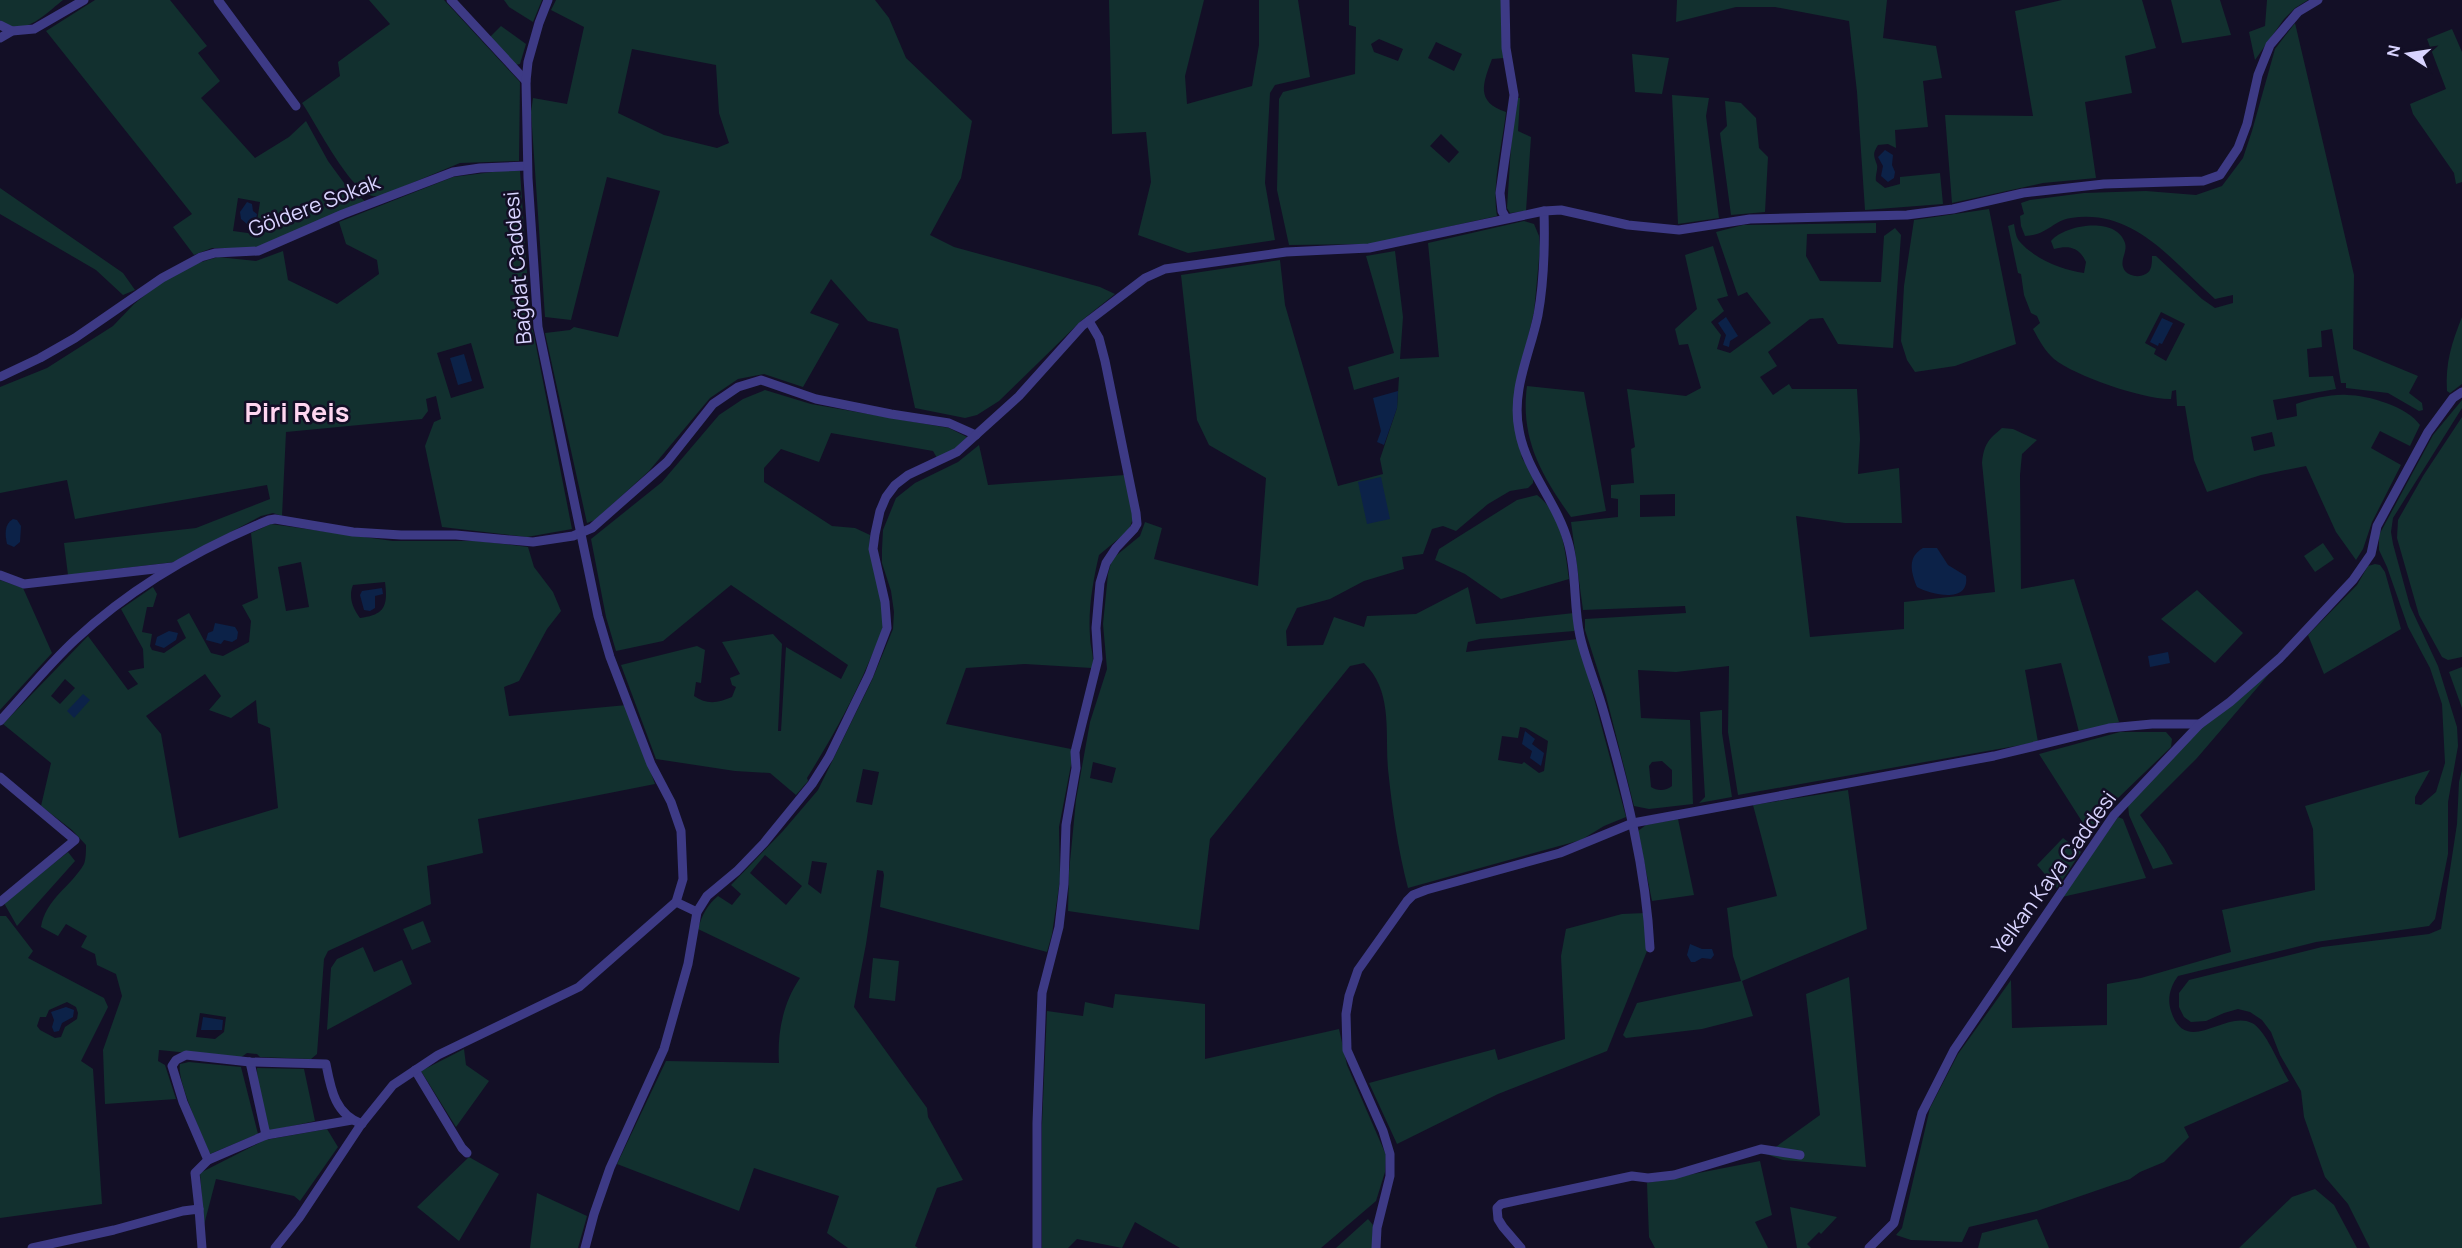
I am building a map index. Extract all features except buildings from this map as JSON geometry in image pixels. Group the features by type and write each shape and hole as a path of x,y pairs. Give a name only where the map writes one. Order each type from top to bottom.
{"street":[{"path":"0,38 12,32 34,29 84,0"},
{"path":"218,0 296,106"},
{"path":"451,0 526,81"},
{"name":"Bağdat Caddesi","path":"548,0 538,23 528,62 526,81 527,166 538,327 598,616 610,657 651,764 671,802 681,831 683,879 676,902"},
{"path":"1505,0 1506,48 1514,95 1500,193 1502,211 1506,218"},
{"path":"585,1248 610,1168 664,1049 688,964 697,912 707,896 737,871 764,843 812,784 829,757 869,675 887,628 885,602 873,549 880,511 886,497 896,484 908,475 957,452 1019,396 1089,321 1145,278 1165,269 1239,257 1369,248 1506,218 1561,210 1628,225 1679,230 1750,219 1907,215 1953,209 2023,193 2104,184 2203,181 2220,175 2238,148 2247,124 2258,75 2270,45 2298,12 2318,0"},
{"path":"0,25 12,32"},
{"name":"Göldere Sokak","path":"0,377 67,343 162,278 201,257 231,252 258,252 343,214 453,172 480,168 527,166"},
{"path":"1544,212 1545,240 1538,315 1519,386 1516,408 1519,430 1527,458 1568,540 1575,573 1580,635 1613,744 1633,823 1647,896 1650,948"},
{"path":"1037,1248 1036,1124 1041,993 1059,927 1064,884 1066,825 1076,768 1075,752 1098,659 1096,628 1100,583 1106,563 1137,524 1137,513 1105,361 1099,338 1089,321"},
{"path":"0,721 75,640 131,594 176,566 236,534 275,519 353,532 421,536 456,535 533,542 551,541 582,533 592,528 667,462 713,404 738,387 761,380 816,399 949,423 976,435"},
{"name":"Yelkan Kaya Caddesi","path":"1869,1248 1894,1223 1922,1113 1954,1050 2114,815 2200,724 2230,702 2280,658 2354,580 2371,554 2377,526 2428,432 2453,398 2462,392"},
{"path":"0,575 24,584 176,566"},
{"path":"1376,1248 1377,1228 1390,1176 1390,1154 1383,1131 1347,1050 1345,1035 1349,996 1358,970 1399,911 1413,896 1426,890 1560,853 1633,823 2004,754 2109,728 2152,724 2200,724"},
{"path":"0,777 75,840 0,902"},
{"path":"275,1248 299,1218 357,1122 387,1091 438,1055 579,987 676,902 697,912"},
{"path":"208,1160 183,1102 172,1066 176,1060 186,1055 250,1062 326,1064 331,1091 344,1115 357,1122"},
{"path":"250,1062 266,1136"},
{"path":"415,1070 467,1153"},
{"path":"202,1248 195,1173 208,1160 266,1136 357,1122"},
{"path":"1521,1248 1498,1219 1497,1208 1501,1204 1632,1176 1648,1178 1674,1175 1761,1149 1800,1155"},
{"path":"32,1248 199,1209"}],"green space":[{"path":"0,0 63,0 33,23 17,27 0,20"},
{"path":"95,0 170,0 207,46 198,53 220,81 201,98 255,158 289,137 306,121 328,161 347,187 366,202 258,248 212,248 194,255 173,227 192,214 46,31","holes":["238,198 260,202 255,234 233,231"]},
{"path":"369,0 444,0 520,82 519,161 460,163 377,196 364,192 354,183 334,156 302,103 340,76 338,62 390,24"},
{"path":"504,0 542,0 533,22 509,7"},
{"path":"556,0 875,0 889,18 906,58 972,121 961,178 930,235 954,247 1100,287 1115,294 1081,321 999,401 977,415 965,418 915,408 898,329 868,321 831,279 810,313 839,324 803,387 764,374 738,379 710,398 649,471 595,520 587,523 545,333 570,330 574,327 618,337 660,191 607,177 571,320 545,317 531,112 533,98 567,104 584,27 551,10","holes":["632,49 716,65 719,113 729,143 717,148 664,135 618,113"]},
{"path":"1109,0 1204,0 1185,76 1187,104 1252,86 1259,45 1259,0 1298,0 1310,77 1275,85 1270,93 1265,183 1275,240 1188,253 1138,235 1151,182 1146,132 1112,134"},
{"path":"1349,0 1501,0 1504,58 1492,59 1484,84 1489,103 1506,112 1497,178 1497,216 1370,244 1289,245 1277,190 1279,99 1283,92 1355,74 1356,27 1349,25","holes":["1379,39 1403,49 1398,61 1374,52 1371,44","1436,42 1462,54 1454,71 1428,58","1441,134 1459,152 1449,163 1430,146"]},
{"path":"1677,0 1887,0 1883,38 1936,46 1942,78 1923,81 1928,127 1895,130 1896,148 1888,144 1878,145 1874,155 1877,167 1876,181 1885,188 1900,184 1900,177 1940,173 1943,204 1865,210 1857,92 1849,21 1775,7 1736,7 1676,22"},
{"path":"2062,0 2142,0 2156,48 2125,56 2132,93 2085,102 2096,178 2043,183 1952,203 1945,115 2033,116 2015,11"},
{"path":"2171,0 2220,0 2231,35 2182,43"},
{"path":"2267,0 2308,0 2284,19 2255,60 2249,32 2265,26"},
{"path":"2295,23 2354,275 2353,349 2418,376 2409,393 2422,403 2423,410 2419,411 2388,393 2346,388 2346,383 2341,383 2332,329 2321,331 2322,347 2307,349 2309,377 2333,376 2336,389 2273,400 2277,420 2297,416 2296,404 2321,397 2347,395 2387,403 2406,413 2420,425 2410,446 2380,431 2371,448 2401,465 2372,522 2363,549 2356,560 2336,532 2306,466 2261,475 2207,492 2194,460 2185,406 2177,406 2176,390 2172,391 2171,399 2145,396 2077,373 2054,359 2033,329 2040,323 2037,316 2031,313 2024,295 2021,274 2018,273 2008,226 2014,224 2019,240 2033,254 2058,266 2084,273 2086,262 2077,250 2069,247 2054,249 2051,241 2067,230 2078,227 2090,225 2112,229 2120,234 2125,243 2122,264 2128,273 2134,276 2145,275 2151,268 2152,256 2156,256 2202,299 2215,308 2233,303 2233,295 2215,299 2168,254 2133,229 2114,221 2094,217 2071,218 2045,231 2025,236 2021,226 2020,216 2024,214 2021,203 2084,193 2146,191 2196,195 2222,186 2243,158 2275,49","holes":["2161,312 2185,324 2166,361 2154,354 2156,349 2145,343","2272,432 2275,446 2254,451 2251,437"]},
{"path":"501,26 526,44 520,64 515,65 490,37"},
{"path":"2452,29 2462,52 2462,182 2456,184 2454,173 2413,114 2410,104 2446,89 2427,39"},
{"path":"1632,54 1669,58 1662,94 1635,92"},
{"path":"1672,95 1709,98 1706,116 1719,218 1678,224"},
{"path":"1518,98 1520,98 1518,131 1531,137 1526,211 1510,213 1507,208 1512,131"},
{"path":"1725,101 1741,103 1756,118 1759,148 1768,157 1765,212 1731,215 1720,133 1727,126"},
{"path":"508,170 520,171 530,315 572,529 527,537 442,527 425,446 434,422 441,419 436,396 426,399 428,411 422,419 286,432 282,516 273,513 261,516 174,562 68,575 64,543 196,528 270,499 267,485 75,519 67,480 0,493 0,387 47,368 113,326 134,304 160,283 198,263 218,257 256,261 283,251 288,280 337,304 379,274 377,260 346,244 339,222 453,177","holes":["471,343 484,388 451,398 437,353"]},
{"path":"0,188 123,273 135,290 123,295 96,270 0,214"},
{"path":"1989,209 2016,344 1955,366 1915,372 1907,360 1901,341 1904,286 1914,220"},
{"path":"1524,221 1534,224 1539,236 1540,248 1534,312 1517,383 1516,428 1522,458 1533,476 1533,483 1528,488 1510,491 1488,504 1456,531 1443,526 1432,529 1423,554 1402,557 1404,569 1364,581 1330,599 1297,608 1286,631 1287,646 1323,645 1334,617 1364,627 1367,616 1416,614 1468,587 1476,624 1574,613 1576,628 1574,631 1480,639 1468,642 1466,652 1578,639 1626,817 1604,826 1581,840 1408,888 1391,799 1384,699 1380,686 1364,663 1350,666 1210,839 1199,930 1068,911 1069,872 1076,800 1090,722 1107,669 1103,624 1108,574 1112,559 1140,536 1145,522 1162,528 1154,559 1258,586 1266,478 1209,445 1197,420 1181,275 1280,260 1285,305 1338,486 1383,474 1380,459 1397,408 1399,377 1354,390 1348,367 1394,353 1366,256 1395,251 1403,317 1400,359 1439,357 1428,243","holes":["1520,727 1548,741 1544,771 1539,773 1524,762 1522,764 1498,760 1502,736 1518,738","1093,762 1116,768 1112,783 1090,778"]},
{"path":"1876,223 1876,233 1807,234 1806,256 1820,281 1881,282 1884,236 1895,228 1901,235 1893,348 1838,344 1823,318 1810,319 1768,352 1777,366 1760,377 1773,395 1789,384 1792,389 1857,389 1860,439 1858,474 1899,468 1902,523 1845,523 1796,516 1810,637 1904,629 1904,602 1995,592 1982,463 1984,451 1990,439 2002,428 2013,429 2037,440 2022,454 2020,475 2021,589 2074,579 2119,722 2079,732 2061,663 2025,670 2038,742 1738,795 1728,732 1729,666 1676,672 1638,670 1641,718 1690,720 1693,804 1649,809 1634,806 1606,696 1585,630 1585,619 1686,613 1685,606 1583,610 1571,522 1618,517 1618,499 1611,498 1611,485 1634,483 1631,449 1635,447 1627,389 1686,396 1701,388 1688,344 1679,345 1675,329 1697,309 1685,255 1713,246 1728,296 1717,299 1724,311 1711,322 1721,335 1717,349 1730,353 1771,323 1747,292 1738,296 1716,232 1743,225","holes":["1675,494 1675,516 1640,517 1640,495","1662,761 1672,770 1672,786 1659,790 1651,787 1649,766 1652,762"]},
{"path":"2462,317 2462,384 2450,393 2447,391 2448,362"},
{"path":"1527,386 1584,392 1606,511 1571,517 1550,486 1530,439 1526,405"},
{"path":"765,390 811,404 949,428 967,437 955,449 937,458 933,451 831,433 819,462 781,449 764,468 764,482 832,526 855,528 870,535 871,558 882,603 883,625 877,645 855,693 807,778 808,781 796,795 770,773 735,771 656,759 621,665 697,646 705,650 701,683 696,682 694,696 703,701 717,702 732,697 736,687 732,685 730,678 740,674 722,642 773,634 782,644 778,731 781,731 786,647 841,679 848,665 731,585 663,641 616,651 606,617 591,539 662,482 719,415 743,399"},
{"path":"2462,400 2462,408 2393,518 2391,532 2410,606 2438,666 2457,727 2458,746 2448,802 2448,854 2435,919 2429,926 2316,942 2178,976 2171,989 2169,1002 2178,1024 2186,1031 2196,1032 2241,1020 2252,1023 2262,1033 2289,1081 2184,1127 2189,1137 2164,1162 2130,1179 2037,1211 1969,1227 1962,1242 1911,1240 1896,1235 1902,1228 1930,1108 1958,1054 2011,980 2012,1028 2107,1025 2107,984 2141,978 2231,952 2222,910 2315,890 2313,829 2305,806 2430,770 2415,797 2415,804 2421,805 2436,792 2445,763 2442,704 2430,668 2408,627 2379,550 2379,535 2433,435"},
{"path":"2462,417 2462,657 2448,660 2442,657 2419,615 2397,538 2398,520 2423,476"},
{"path":"979,445 988,485 1125,475 1133,518 1129,530 1099,555 1090,616 1092,668 1025,664 966,668 946,724 1071,749 1072,760 1059,827 1060,880 1047,952 880,907 884,875 883,871 877,870 854,1007 927,1108 928,1117 963,1180 937,1188 915,1246 918,1248 848,1248 827,1233 839,1196 754,1168 739,1211 617,1164 666,1061 779,1063 782,1019 789,998 800,978 698,929 705,911 718,896 732,905 741,894 731,885 783,831 818,790 872,680 893,629 894,612 891,591 882,563 882,549 883,530 896,498 915,483 958,462","holes":["863,769 879,772 872,805 856,802","765,855 802,886 786,905 750,873","812,861 827,863 821,894 808,884"]},
{"path":"1537,495 1552,512 1557,522 1564,545 1569,579 1501,599 1465,574 1435,560 1439,549 1517,500"},
{"path":"271,524 393,541 478,541 528,547 534,567 553,592 561,611 547,629 519,681 504,687 509,716 627,705 655,784 478,819 483,853 427,866 431,904 328,951 324,959 317,1054 311,1059 260,1057 257,1054 247,1053 240,1058 159,1050 158,1061 165,1065 176,1099 105,1104 103,1050 122,996 116,974 97,965 95,954 81,947 87,936 66,924 58,936 41,927 53,900 84,864 86,845 72,830 41,806 51,763 3,724 88,636 128,690 138,684 128,671 144,668 143,649 121,609 153,587 157,594 153,607 147,607 142,632 152,634 150,646 152,650 164,653 186,638 177,620 189,613 211,653 223,656 249,642 251,621 242,605 258,598 251,533","holes":["301,562 309,607 286,611 278,567","385,582 386,597 380,612 360,618 352,603 353,585","205,674 221,696 209,710 231,718 256,700 258,723 270,728 278,808 179,838 161,734 146,716","65,679 75,688 60,704 51,696","200,1013 226,1017 224,1032 215,1039 196,1037"]},
{"path":"2323,543 2334,559 2315,572 2304,556"},
{"path":"2380,565 2385,572 2401,629 2324,674 2308,635 2357,585 2368,566"},
{"path":"0,580 23,588 52,653 0,710"},
{"path":"2197,590 2243,633 2215,663 2161,619"},
{"path":"2462,667 2462,708 2449,672"},
{"path":"2269,674 2197,758 2140,815 2173,864 2153,869 2129,815 2128,805 2204,724"},
{"path":"1722,710 1722,733 1732,797 1699,803 1705,797 1700,712"},
{"path":"2120,732 2166,732 2172,739 2171,747 2117,799 2090,834 2039,754"},
{"path":"2462,770 2462,1248 2370,1248 2348,1204 2325,1177 2304,1117 2301,1091 2280,1055 2271,1032 2262,1020 2250,1012 2238,1009 2206,1021 2191,1022 2184,1017 2179,1007 2179,993 2189,980 2322,947 2429,934 2441,929 2457,824 2459,782"},
{"path":"1848,790 1867,929 1742,981 1753,1016 1702,1029 1626,1038 1623,1035 1637,1003 1741,981 1733,956 1727,908 1777,896 1753,805"},
{"path":"2118,817 2123,819 2146,878 2062,897"},
{"path":"1678,819 1694,895 1652,901 1638,831 1646,825"},
{"path":"2063,838 2081,852 2057,888 2037,865"},
{"path":"68,852 75,861 17,926 4,903"},
{"path":"1645,913 1647,951 1607,1051 1498,1094 1397,1144 1369,1083 1495,1049 1498,1060 1565,1039 1561,956 1566,929 1622,914"},
{"path":"0,916 6,916 33,951 28,958 104,998 108,1007 81,1061 93,1069 102,1204 0,1218","holes":["67,1002 76,1007 77,1019 65,1027 61,1037 55,1038 37,1026 40,1017 46,1017 49,1010"]},
{"path":"423,921 431,942 412,950 403,929"},
{"path":"363,947 374,972 402,960 412,984 327,1030 331,968 337,959"},
{"path":"873,958 899,961 895,1001 869,998"},
{"path":"1849,977 1866,1167 1783,1160 1766,1154 1820,1115 1806,994"},
{"path":"1115,994 1205,1004 1205,1059 1339,1029 1347,1065 1386,1155 1385,1172 1376,1201 1321,1248 1180,1248 1135,1222 1122,1248 1077,1239 1068,1248 1042,1248 1042,1124 1047,1011 1083,1016 1085,1002 1113,1008"},
{"path":"464,1049 466,1065 489,1081 456,1127 421,1071"},
{"path":"189,1062 241,1067 258,1134 210,1154 182,1082 180,1064"},
{"path":"257,1068 304,1069 315,1121 269,1131 258,1091"},
{"path":"327,1129 338,1147 300,1201 294,1196 216,1179 204,1225 200,1173 265,1140"},
{"path":"469,1157 499,1174 459,1241 417,1207"},
{"path":"1760,1161 1772,1215 1755,1222 1768,1248 1655,1248 1649,1237 1647,1183"},
{"path":"2315,1189 2334,1205 2357,1248 2239,1248 2292,1197"},
{"path":"537,1193 587,1216 578,1248 530,1248"},
{"path":"1790,1207 1837,1217 1821,1234 1819,1232 1807,1244 1811,1248 1797,1248"},
{"path":"1368,1219 1373,1225 1372,1248 1336,1248"},
{"path":"2037,1219 2049,1248 1978,1248 1982,1233"}],"water":[{"path":"1885,150 1893,155 1892,165 1895,172 1894,178 1888,182 1881,176 1883,166 1878,157"},
{"path":"247,202 252,204 253,211 257,214 255,223 247,224 241,219 240,212"},
{"path":"1726,317 1738,336 1730,341 1729,347 1723,345 1726,335 1718,323"},
{"path":"2162,318 2173,323 2162,344 2159,343 2158,346 2150,342"},
{"path":"464,354 472,381 458,385 450,358"},
{"path":"1398,391 1397,408 1384,445 1377,442 1381,431 1373,398"},
{"path":"1381,477 1390,519 1367,524 1358,482"},
{"path":"13,519 17,520 21,526 20,542 14,547 7,544 6,533 8,524"},
{"path":"1923,548 1937,548 1948,565 1966,576 1966,585 1962,591 1949,595 1932,593 1917,587 1913,576 1912,560"},
{"path":"382,588 383,594 375,596 375,608 370,611 364,610 360,595 362,591"},
{"path":"215,623 235,627 238,632 237,639 232,642 224,640 221,644 206,640 208,633 213,631"},
{"path":"169,631 178,633 176,640 164,648 155,645 157,637"},
{"path":"2168,652 2170,663 2150,667 2148,656"},
{"path":"83,694 90,700 74,718 67,711"},
{"path":"1525,731 1535,739 1532,744 1544,753 1541,766 1530,758 1532,751 1522,744"},
{"path":"1690,944 1702,949 1712,949 1714,955 1711,959 1702,958 1691,962 1687,955"},
{"path":"66,1007 74,1010 73,1017 62,1023 59,1031 54,1032 51,1012"},
{"path":"203,1017 223,1020 222,1030 201,1030"}],"district":[{"name":"Piri Reis","path":"297,413"}]}
